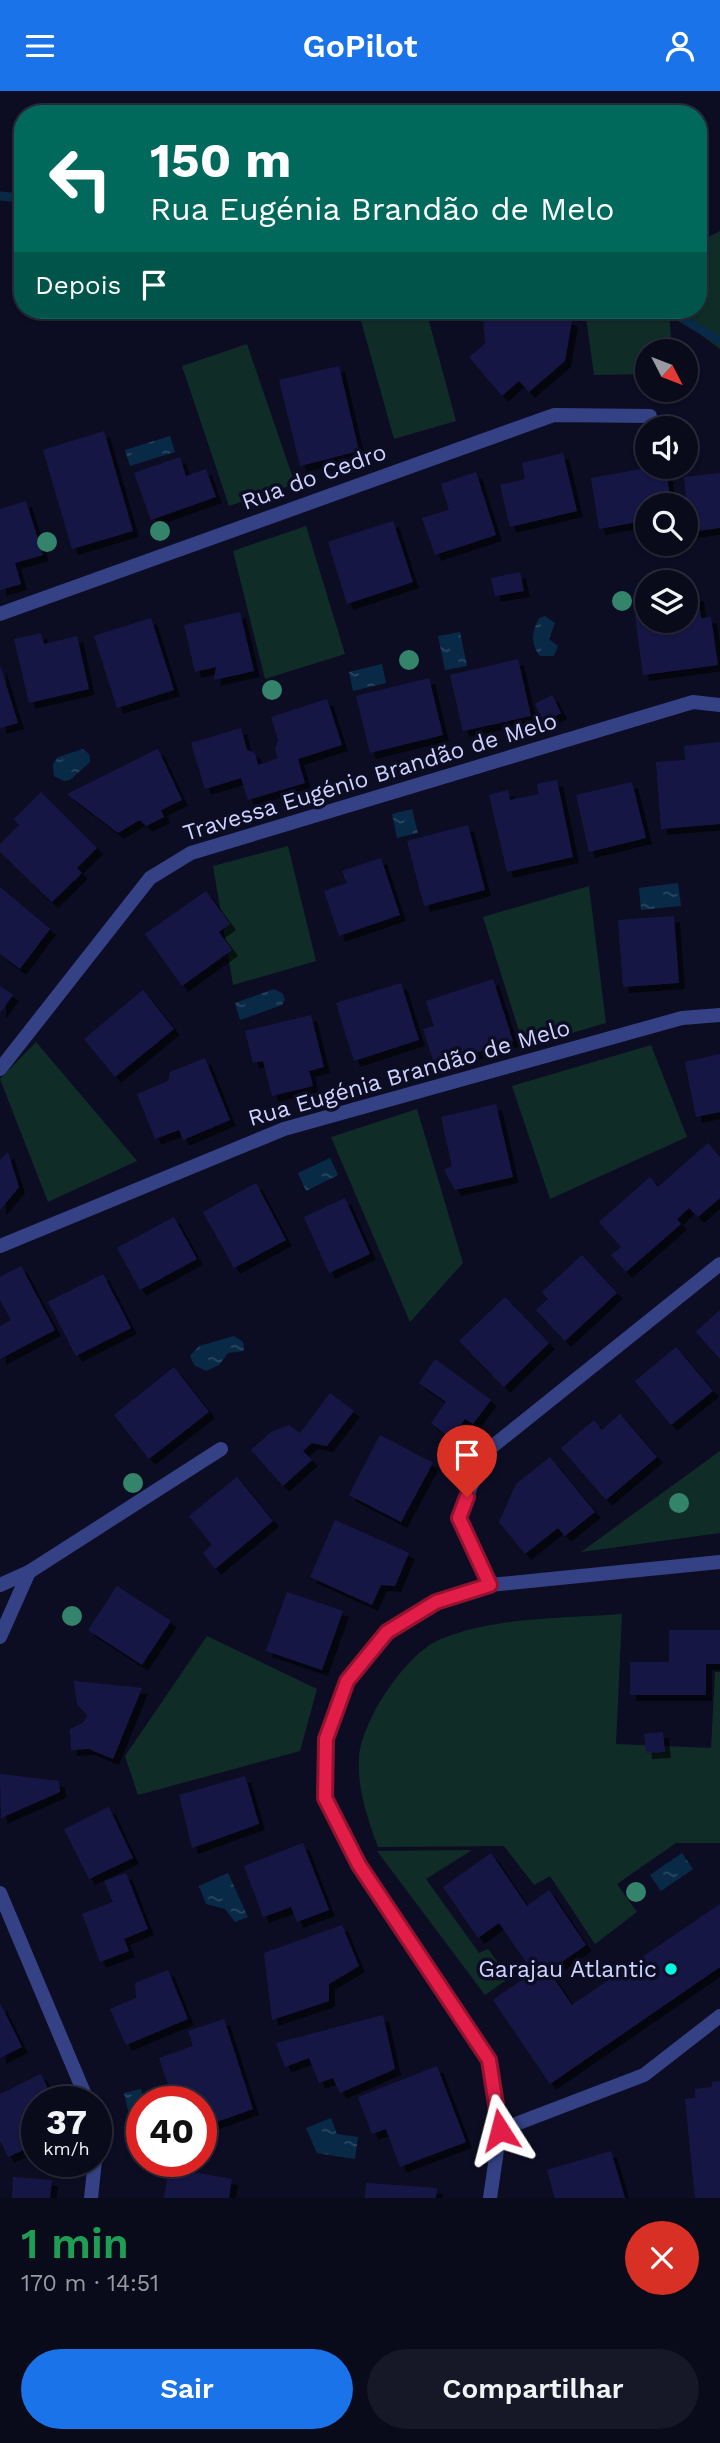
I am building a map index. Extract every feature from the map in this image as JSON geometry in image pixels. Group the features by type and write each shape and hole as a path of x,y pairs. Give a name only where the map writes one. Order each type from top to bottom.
{"street":[{"name":"Rua do Cedro","path":"0,614 554,415 650,416"},
{"name":"Travessa Eugénio Brandão de Melo","path":"0,1069 150,878 191,853 694,702 720,705"},
{"name":"Rua Eugénia Brandão de Melo","path":"0,1246 284,1129 682,1018 720,1015"},
{"path":"490,1585 459,1518 483,1454 720,1263"},
{"path":"0,1585 29,1572 221,1449"},
{"path":"490,2198 500,2130 489,2060 363,1871 325,1798 326,1739 347,1681 387,1632 436,1602 490,1585 720,1562"},
{"path":"0,1637 29,1572"},
{"path":"0,1893 81,2086"},
{"path":"500,2130 644,2075 720,2016"},
{"path":"91,2198 93,2177"}],"green space":[{"path":"720,231 720,349 689,326 688,319 707,319 707,238"},
{"path":"361,319 428,319 456,421 394,439"},
{"path":"586,319 670,319 671,339 635,339 635,374 594,375"},
{"path":"247,344 295,484 229,506 182,366"},
{"path":"306,526 345,654 265,679 233,551"},
{"path":"288,846 316,961 233,985 213,866"},
{"path":"589,886 606,1023 524,1047 483,917"},
{"path":"36,1042 137,1161 48,1202 0,1079"},
{"path":"651,1045 687,1137 550,1199 512,1086"},
{"path":"417,1109 463,1263 410,1322 331,1137"},
{"path":"720,1451 720,1533 581,1552"},
{"path":"622,1614 616,1744 711,1748 715,1672 720,1672 720,1843 676,1843 617,1884 637,1912 595,1944 550,1876 534,1885 504,1846 378,1847 361,1792 359,1759 368,1726 377,1708 400,1673 414,1658 441,1639 484,1626"},
{"path":"207,1636 317,1689 300,1751 138,1795 125,1756"},
{"path":"472,1850 426,1879 479,1953 488,1949 509,1978 485,1995 377,1851"}],"water":[{"path":"170,436 175,452 130,466 125,450"},
{"path":"545,616 555,623 549,639 558,646 554,656 540,656 533,642 539,618"},
{"path":"460,632 467,666 445,670 438,636"},
{"path":"382,664 386,683 353,691 349,672"},
{"path":"83,749 89,754 90,762 70,780 64,781 54,776 53,764 58,757"},
{"path":"412,809 418,833 397,838 392,814"},
{"path":"678,883 681,906 641,910 639,888"},
{"path":"274,989 282,993 285,999 282,1005 240,1020 235,1003"},
{"path":"330,1158 338,1175 306,1191 298,1173"},
{"path":"234,1336 243,1342 244,1351 228,1353 219,1365 206,1371 194,1365 190,1356 199,1346"},
{"path":"682,1853 693,1869 661,1891 650,1875"},
{"path":"228,1873 248,1917 235,1922 225,1909 206,1904 199,1886"},
{"path":"331,2118 337,2134 358,2137 355,2159 317,2153 306,2128"}],"building":[{"path":"483,319 572,321 565,361 529,392 519,381 502,396 469,357 485,344"},
{"path":"339,366 359,451 300,466 279,380"},
{"path":"104,431 133,531 72,549 43,450"},
{"path":"563,453 577,511 510,527 500,485 525,479 522,463"},
{"path":"180,457 186,476 206,469 216,497 151,520 134,473"},
{"path":"635,470 635,479 667,479 670,493 635,493 635,522 599,529 591,478"},
{"path":"476,472 496,535 435,555 422,518 449,510 441,484"},
{"path":"720,473 720,528 698,531 698,493 686,493 684,479 698,479 698,475"},
{"path":"26,501 43,555 15,563 21,584 0,590 0,509"},
{"path":"393,521 413,582 347,604 328,542"},
{"path":"520,572 524,591 495,596 491,578"},
{"path":"698,595 701,618 711,617 718,665 643,675 637,633 698,633"},
{"path":"240,612 254,671 214,680 216,667 195,672 184,625"},
{"path":"151,618 174,690 117,708 94,636"},
{"path":"41,633 44,644 77,636 89,689 29,703 14,639"},
{"path":"518,659 531,716 463,731 450,675"},
{"path":"0,665 18,723 0,728"},
{"path":"429,678 443,735 370,753 356,696"},
{"path":"552,695 561,713 544,722 535,704"},
{"path":"327,699 342,745 298,759 305,783 248,800 241,778 205,789 191,743 241,728 247,750 255,753 258,765 265,763 278,758 275,749 278,740 271,717"},
{"path":"720,742 720,824 661,829 656,762 685,760 684,746"},
{"path":"158,749 182,800 161,810 164,817 146,826 140,820 118,833 67,794"},
{"path":"557,780 573,857 507,872 489,795 508,790 510,800 539,794 537,784"},
{"path":"632,782 646,838 589,852 576,795"},
{"path":"41,792 97,848 77,868 82,873 52,902 0,852 0,844 19,825 14,819"},
{"path":"468,825 485,890 424,906 407,841"},
{"path":"381,858 400,915 339,936 324,891 347,883 342,871"},
{"path":"0,887 50,929 20,969 0,954"},
{"path":"206,891 230,924 219,932 232,950 182,986 145,934"},
{"path":"674,916 679,983 623,987 618,920"},
{"path":"493,979 513,1041 435,1066 423,1029 434,1026 426,1001"},
{"path":"401,983 419,1040 354,1061 336,1003"},
{"path":"0,986 13,995 0,1013"},
{"path":"143,990 174,1029 115,1077 84,1039"},
{"path":"311,1015 324,1067 309,1071 313,1086 272,1096 263,1061 253,1063 245,1031"},
{"path":"720,1054 720,1112 696,1117 685,1062"},
{"path":"205,1058 230,1120 183,1140 179,1130 155,1139 137,1094 168,1081 170,1072"},
{"path":"496,1104 513,1177 455,1190 444,1170 452,1166 441,1117"},
{"path":"708,1143 720,1157 720,1198 698,1217 689,1208 677,1219 681,1224 626,1272 611,1255 621,1247 599,1222 650,1177 658,1187"},
{"path":"8,1152 19,1187 0,1210 0,1160"},
{"path":"256,1183 286,1240 234,1268 203,1212"},
{"path":"345,1198 370,1254 329,1273 304,1217"},
{"path":"174,1217 197,1259 140,1290 117,1248"},
{"path":"582,1255 617,1293 565,1341 536,1310 548,1299 542,1292"},
{"path":"21,1266 55,1330 0,1359 0,1326 11,1320 0,1300 0,1277"},
{"path":"103,1274 131,1328 76,1356 48,1302"},
{"path":"505,1297 549,1343 504,1387 459,1341"},
{"path":"720,1310 720,1359 696,1332"},
{"path":"676,1347 713,1391 671,1425 635,1381"},
{"path":"435,1359 491,1400 473,1424 465,1419 451,1439 431,1423 446,1402 419,1383"},
{"path":"174,1367 209,1412 149,1459 114,1415"},
{"path":"330,1393 354,1411 327,1446 312,1443 303,1451 312,1460 283,1486 251,1450 271,1432 289,1425 300,1433"},
{"path":"620,1414 657,1457 606,1500 561,1448 594,1420 602,1430"},
{"path":"380,1435 433,1463 401,1522 349,1495"},
{"path":"550,1457 595,1512 565,1536 558,1528 525,1554 499,1522 516,1484"},
{"path":"237,1477 273,1521 215,1569 203,1553 212,1545 189,1516"},
{"path":"335,1520 409,1553 395,1586 381,1585 372,1605 310,1577"},
{"path":"117,1586 171,1621 142,1665 88,1630"},
{"path":"287,1592 343,1611 322,1670 266,1651"},
{"path":"669,1630 720,1630 720,1664 706,1664 706,1695 630,1695 630,1662 669,1662"},
{"path":"74,1681 142,1688 113,1759 89,1749 71,1750 70,1729 84,1722 87,1715 77,1704"},
{"path":"663,1732 665,1752 646,1753 644,1734"},
{"path":"0,1774 59,1781 60,1792 1,1818"},
{"path":"245,1776 259,1824 192,1848 179,1795"},
{"path":"109,1807 133,1858 89,1879 64,1829"},
{"path":"303,1843 329,1910 297,1922 291,1907 263,1917 244,1866"},
{"name":"Garajau Atlantic","path":"491,1853 527,1906 549,1890 586,1945 549,1971 572,2005 720,1904 720,1967 550,2084 493,2000 533,1972 499,1923 478,1938 443,1887"},
{"path":"126,1873 148,1929 124,1939 129,1951 100,1962 82,1914 113,1902 104,1881"},
{"path":"342,1925 359,1966 329,1984 329,2001 272,2020 264,1953"},
{"path":"168,1970 188,2019 126,2045 110,2009 136,1998 135,1983"},
{"path":"0,2003 22,2047 0,2058"},
{"path":"383,2015 395,2069 340,2093 333,2078 319,2083 309,2058 285,2067 276,2043"},
{"path":"224,2019 253,2109 217,2122 217,2086 169,2086 159,2058 193,2046 188,2031"},
{"path":"437,2066 466,2142 400,2167 386,2129 372,2134 358,2097"},
{"path":"41,2074 47,2086 21,2086 21,2151 8,2157 0,2140 0,2094"},
{"path":"720,2081 720,2198 695,2198 685,2099 695,2098 695,2089 712,2087 712,2082"},
{"path":"611,2151 625,2198 555,2198 547,2170"},
{"path":"217,2176 232,2179 229,2198 164,2198 168,2177"},
{"path":"13,2177 52,2180 50,2198 12,2198"},
{"path":"366,2183 437,2188 436,2198 365,2198"}],"waterway":[{"path":"0,196 14,197"},
{"path":"683,319 720,341"}],"place":[{"name":"Garajau Atlantic","path":"671,1969"}],"route":[{"path":"467,1497 459,1518 490,1585 436,1602 387,1632 347,1681 326,1739 325,1798 348,1847 370,1883 489,2060 500,2130"}]}
